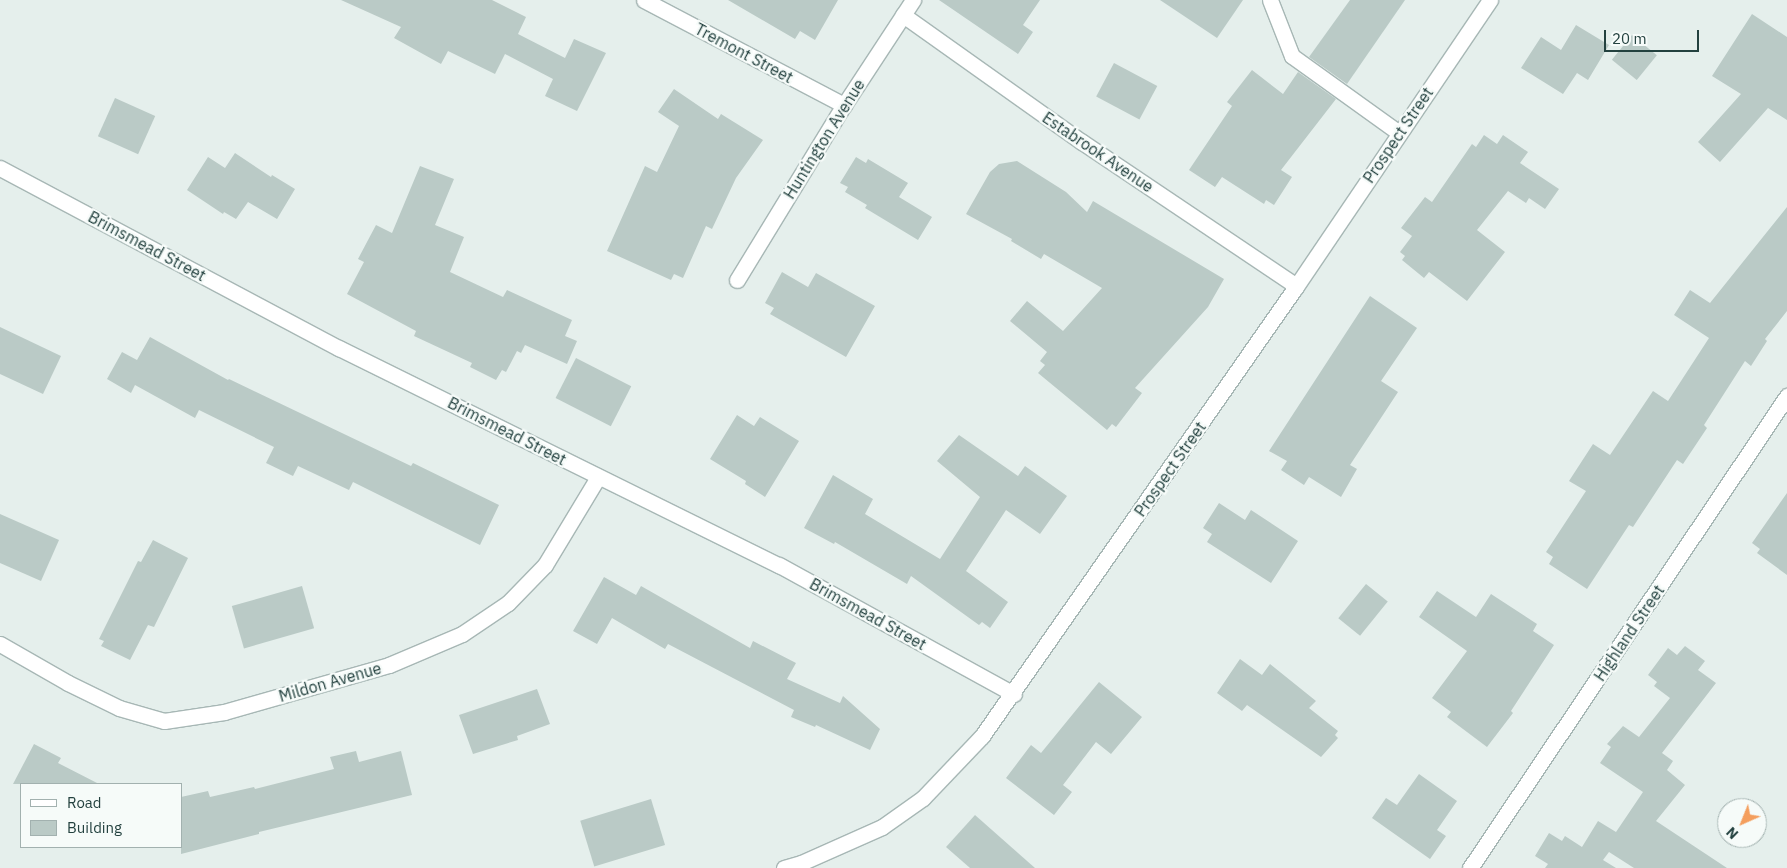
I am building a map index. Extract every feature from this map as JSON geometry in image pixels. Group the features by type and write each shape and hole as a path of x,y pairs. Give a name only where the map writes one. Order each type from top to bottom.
{"street":[{"name":"Tremont Street","path":"644,0 844,105"},
{"name":"Huntington Avenue","path":"737,280 844,105 913,0"},
{"path":"1270,0 1292,56 1399,133"},
{"name":"Prospect Street","path":"784,868 882,827 923,798 982,736 1014,694 1296,286 1490,0"},
{"name":"Estabrook Avenue","path":"903,15 1082,142 1296,286"},
{"name":"Brimsmead Street","path":"0,168 339,348 779,565 1014,694"},
{"name":"Highland Street","path":"1470,868 1787,396"},
{"name":"Mildon Avenue","path":"0,644 68,683 119,708 164,721 233,709 389,665 462,634 508,603 545,565 598,477"}],"building":[{"path":"341,0 492,0 526,17 518,34 565,58 574,39 606,53 577,111 545,96 553,79 505,54 495,74 448,51 441,64 394,38 401,27"},
{"path":"728,0 838,0 815,40 800,31 795,39"},
{"path":"939,0 1040,0 1023,25 1033,32 1018,54"},
{"path":"1160,0 1243,0 1217,38"},
{"path":"1350,0 1405,0 1347,84 1309,57"},
{"path":"1752,14 1787,37 1787,120 1768,108 1720,162 1698,142 1741,94 1712,76"},
{"path":"1576,25 1609,45 1588,80 1577,73 1563,94 1521,68 1541,37 1561,50"},
{"path":"1632,35 1657,55 1637,80 1612,60"},
{"path":"1114,63 1157,86 1139,120 1096,97"},
{"path":"1252,70 1283,94 1298,72 1336,99 1281,170 1292,177 1274,205 1266,200 1264,204 1222,177 1215,187 1189,170 1232,106 1227,102"},
{"path":"674,89 718,119 721,114 763,140 736,178 712,229 706,226 683,278 674,274 671,280 607,251 645,166 657,172 679,126 658,112"},
{"path":"115,98 155,116 138,154 98,136"},
{"path":"1484,135 1497,144 1503,135 1528,152 1520,163 1559,189 1545,209 1529,198 1526,203 1508,191 1477,230 1505,252 1467,301 1429,272 1424,278 1402,260 1405,256 1400,252 1412,236 1401,228 1425,197 1432,202 1472,144 1476,147"},
{"path":"235,153 271,177 272,175 295,189 277,219 248,202 236,219 224,212 223,214 187,190 208,157 225,168"},
{"path":"856,157 866,163 868,159 908,183 899,197 932,217 918,240 865,208 867,205 845,192 848,187 840,183"},
{"path":"1017,161 1066,192 1087,212 1093,201 1224,279 1208,307 1135,388 1142,393 1116,427 1112,424 1107,430 1038,373 1045,365 1040,361 1047,352 1010,321 1027,301 1063,331 1102,288 1044,254 1041,259 1011,241 1012,239 966,214 990,172 999,164"},
{"path":"420,166 454,179 435,225 464,237 450,272 503,297 507,290 572,320 565,336 577,341 567,364 525,345 521,353 517,351 506,372 502,370 496,380 470,367 472,363 414,336 416,331 347,294 364,262 358,259 376,225 392,233"},
{"path":"1787,207 1787,311 1765,339 1767,341 1751,366 1745,361 1704,425 1707,428 1683,464 1677,460 1633,527 1629,525 1587,589 1549,564 1553,557 1546,552 1586,491 1569,481 1593,444 1610,455 1653,391 1668,401 1709,338 1674,315 1690,290 1710,303"},
{"path":"782,272 808,287 816,273 875,306 846,357 770,314 774,308 765,303"},
{"path":"1370,296 1417,328 1381,381 1398,392 1350,465 1357,469 1341,497 1309,477 1304,485 1281,470 1287,461 1269,451"},
{"path":"0,327 61,356 43,394 0,374"},
{"path":"150,337 228,380 411,466 413,463 499,505 480,545 353,482 349,490 298,466 293,476 266,463 274,447 199,410 195,418 135,385 131,393 107,379 122,352 137,360"},
{"path":"576,358 631,386 611,426 556,398"},
{"path":"737,415 754,426 760,417 799,441 765,497 745,484 746,481 710,459"},
{"path":"959,435 1018,476 1025,466 1067,496 1040,534 1006,510 966,571 1008,602 990,628 982,622 979,625 911,576 907,584 835,542 834,544 804,528 833,475 873,499 865,514 940,559 980,497 937,461"},
{"path":"1787,493 1787,575 1757,553 1760,549 1752,543"},
{"path":"1219,503 1245,520 1251,510 1298,541 1271,583 1207,542 1212,534 1203,528"},
{"path":"0,514 59,540 41,581 0,563"},
{"path":"153,540 188,558 154,627 148,625 130,660 101,646 104,641 99,639 138,561 141,562"},
{"path":"604,577 636,595 641,586 750,648 753,641 796,663 787,679 840,703 843,696 880,729 870,750 816,725 815,727 791,717 794,710 668,644 665,649 612,618 597,644 573,631"},
{"path":"1366,584 1388,602 1360,636 1338,618"},
{"path":"302,586 314,628 244,648 232,606"},
{"path":"1437,591 1476,617 1491,594 1537,624 1533,631 1554,645 1511,711 1513,713 1487,747 1447,717 1451,712 1432,698 1467,651 1419,617"},
{"path":"1685,646 1705,661 1698,670 1716,683 1662,753 1673,761 1667,770 1685,785 1656,821 1727,868 1634,868 1609,852 1603,860 1616,868 1545,868 1548,864 1535,856 1549,833 1562,841 1565,836 1582,847 1598,821 1616,832 1643,792 1600,763 1611,747 1607,744 1623,726 1639,737 1670,698 1654,686 1657,682 1648,675 1668,648 1677,655"},
{"path":"1240,659 1262,675 1270,664 1316,701 1309,708 1338,731 1335,735 1338,738 1321,757 1247,705 1242,711 1217,693"},
{"path":"1099,682 1142,717 1111,754 1096,742 1063,785 1072,792 1054,815 1006,778 1031,745 1041,753"},
{"path":"537,689 550,724 517,736 518,740 473,754 459,715"},
{"path":"34,744 61,758 58,763 97,783 20,783 13,784"},
{"path":"356,751 359,762 401,751 412,795 259,832 259,834 181,854 182,797 208,791 210,797 254,787 255,789 334,769 330,757"},
{"path":"1419,774 1457,801 1437,830 1446,836 1430,859 1372,818 1386,798 1397,805"},
{"path":"651,799 665,845 594,867 580,821"},
{"path":"975,815 1035,868 970,868 946,847"}]}
